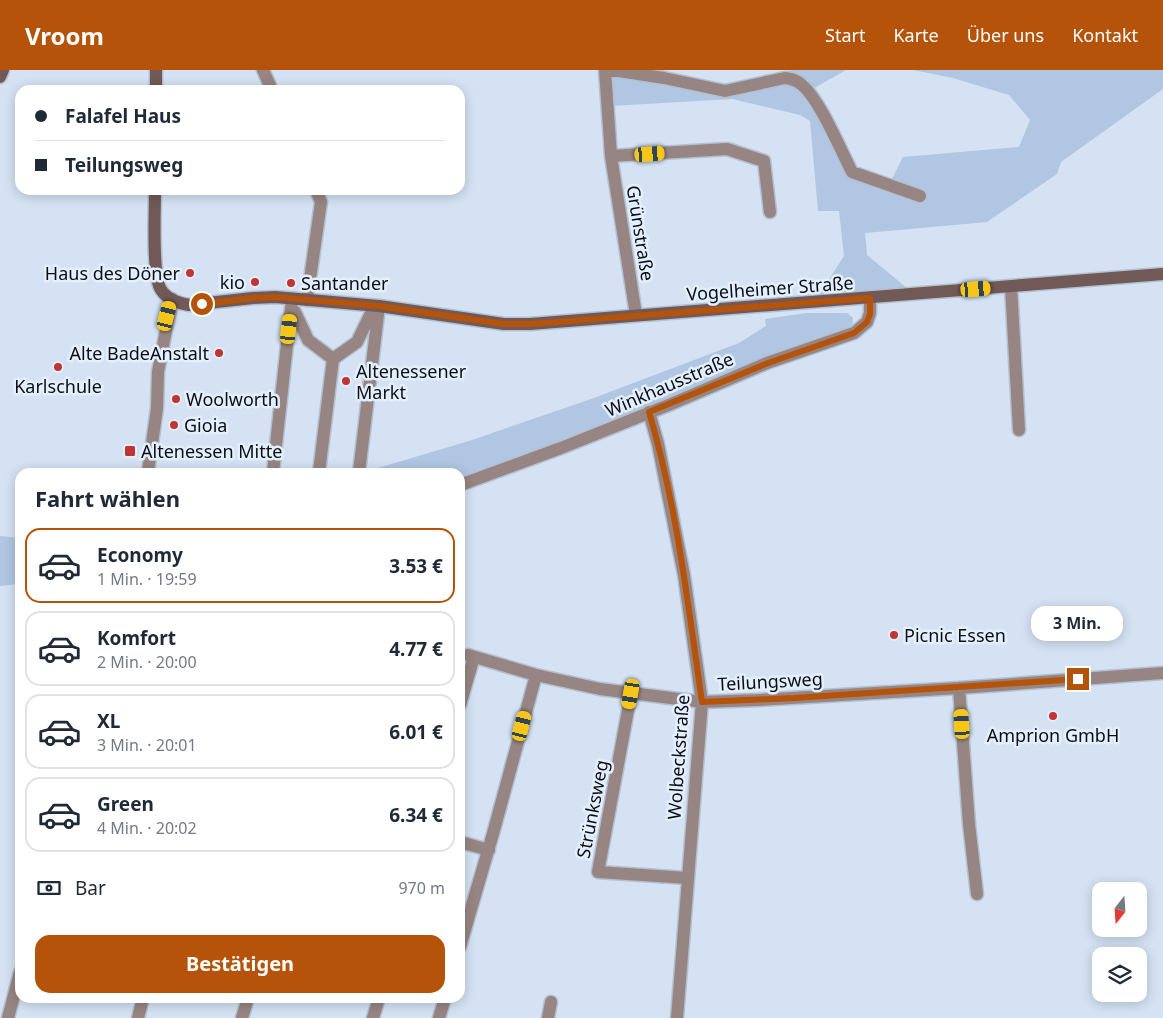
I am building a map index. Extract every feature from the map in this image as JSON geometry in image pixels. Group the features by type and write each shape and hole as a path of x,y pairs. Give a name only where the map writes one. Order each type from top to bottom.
{"main road":[{"path":"0,76 2,70"},
{"path":"156,70 156,85"},
{"path":"155,195 156,269 161,290 172,299"},
{"name":"Vogelheimer Straße","path":"172,299 189,305 262,297 307,300 375,310 504,324 530,324 1163,274"}],"street":[{"path":"263,70 270,85"},
{"path":"605,71 619,71 664,78 724,91 785,78 795,80 809,91 822,112 852,172 920,196"},
{"name":"Grünstraße","path":"605,71 611,156 636,316"},
{"path":"611,156 727,148 764,161 770,212"},
{"path":"307,300 321,202 318,195"},
{"path":"1011,286 1019,430"},
{"name":"Winkhausstraße","path":"465,483 561,448 768,363 854,333 867,322 870,314 870,298"},
{"path":"149,468 157,408 158,372 172,299"},
{"path":"273,468 292,299"},
{"path":"319,468 333,359 357,342 375,310"},
{"path":"359,468 375,310"},
{"path":"295,312 308,340 333,359"},
{"name":"Wolbeckstraße","path":"649,412 658,444 684,575 702,702 677,1018"},
{"name":"Teilungsweg","path":"465,683 471,656 536,675 631,694 702,702 959,688 1163,673"},
{"path":"465,930 489,850 536,675"},
{"path":"959,688 976,894"},
{"name":"Strünksweg","path":"631,694 598,872 687,878"},
{"path":"465,843 489,850"},
{"path":"8,1018 15,991"},
{"path":"548,1018 552,1002"},
{"path":"138,1018 142,1003"},
{"path":"242,1018 246,1003"},
{"path":"373,1018 378,1003"},
{"path":"439,1018 444,1003"}],"shaded area":[{"path":"791,70 846,70 809,91 852,172 889,185 903,157 1019,147 1030,120 1009,95 953,78 913,70 1163,70 1163,89 1061,162 1057,174 987,222 865,233 867,255 913,293 815,301 844,256 839,211 818,211 810,121 800,115 732,99 610,106 607,74 724,93"},
{"path":"807,313 847,313 853,318 852,325 848,329 465,480 465,468 378,468 472,440 594,398 739,343 766,326 765,319"},
{"path":"0,536 15,538 15,584 0,586"}],"place":[{"name":"Haus des Döner","path":"190,273"},
{"name":"kio","path":"255,282"},
{"name":"Santander","path":"291,283"},
{"name":"Alte BadeAnstalt","path":"219,353"},
{"name":"Karlschule","path":"58,367"},
{"name":"Altenessener Markt","path":"346,381"},
{"name":"Woolworth","path":"176,399"},
{"name":"Gioia","path":"174,425"},
{"name":"Altenessen Mitte","path":"130,451"},
{"name":"Picnic Essen","path":"894,635"},
{"name":"Amprion GmbH","path":"1053,716"}],"route":[{"path":"202,304 275,297 379,306 504,324 530,324 870,298 870,314 867,322 854,333 768,363 649,412 658,444 684,575 702,702 959,688 1078,679"}]}
